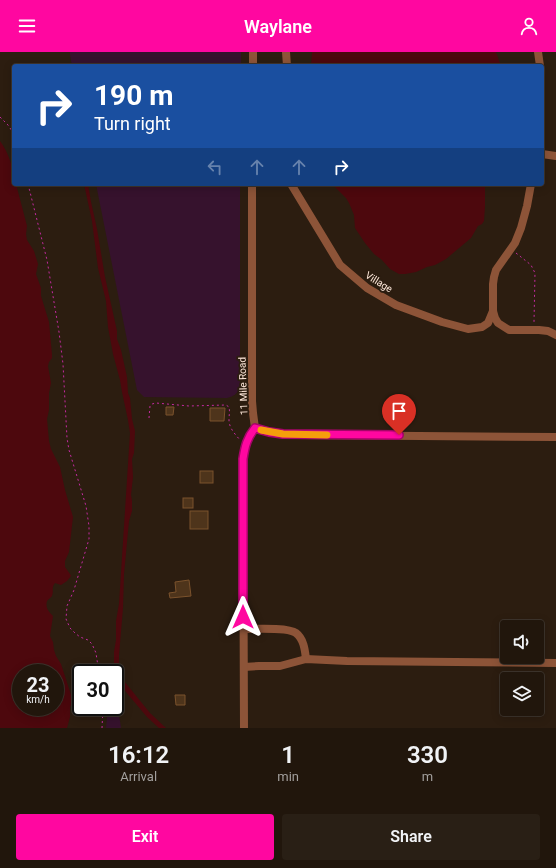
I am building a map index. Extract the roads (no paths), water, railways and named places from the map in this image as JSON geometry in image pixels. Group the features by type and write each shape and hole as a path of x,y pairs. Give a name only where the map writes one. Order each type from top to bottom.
{"street":[{"path":"253,52 253,64"},
{"path":"286,52 287,64"},
{"path":"538,52 540,64"},
{"path":"544,154 556,156"},
{"name":"11 Mile Road","path":"244,728 243,459 246,445 255,428 252,401 252,186"},
{"name":"Village","path":"292,186 340,265 367,288 396,305 442,322 468,329 482,328 488,323 493,311"},
{"path":"531,186 521,228 515,243 496,270 494,277 493,311 498,323 509,330 548,331 556,335"},
{"path":"255,428 283,434 556,437"},
{"path":"244,629 271,628 297,633 301,639 306,659"},
{"path":"244,667 280,666 306,659 347,661 556,663"}]}
